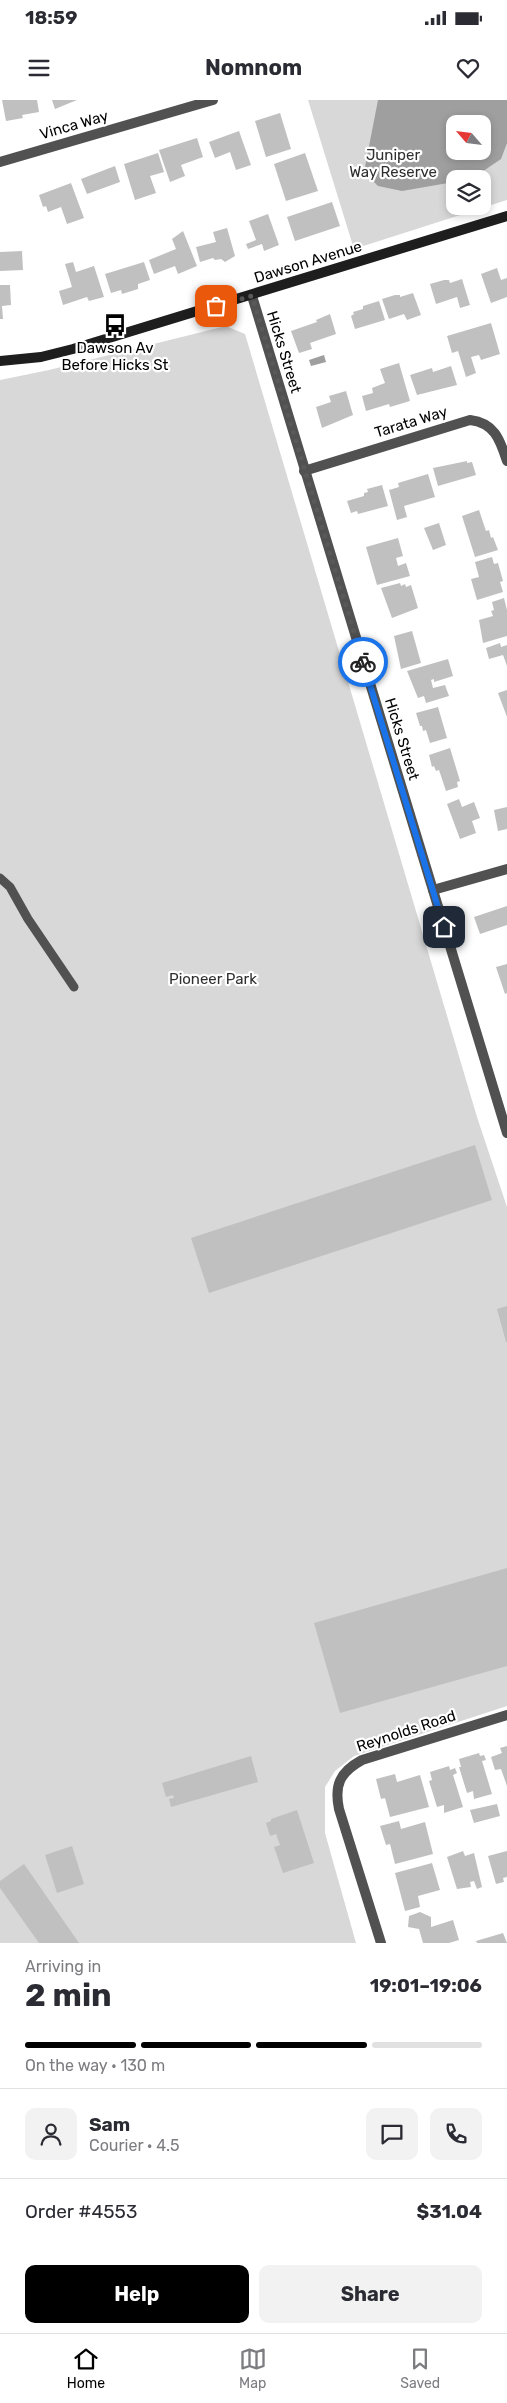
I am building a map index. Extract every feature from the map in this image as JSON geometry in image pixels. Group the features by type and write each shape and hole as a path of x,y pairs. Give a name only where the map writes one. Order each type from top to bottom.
{"main road":[{"name":"Dawson Avenue","path":"0,361 41,357 73,349 252,296 507,216"}],"street":[{"name":"Vinca Way","path":"0,162 213,100"},
{"name":"Hicks Street","path":"252,296 507,1133"},
{"name":"Tarata Way","path":"304,471 470,420 479,421 493,429 500,438 507,461"},
{"path":"433,890 507,869"},
{"name":"Reynolds Road","path":"381,1943 339,1809 336,1790 341,1778 351,1766 362,1760 507,1715"}],"lane":[{"path":"0,878 10,887 74,987"}],"green space":[{"name":"Juniper Way Reserve","path":"308,100 507,100 507,200 491,205 491,170 446,170 446,215 460,215 354,249"},
{"name":"Pioneer Park","path":"226,326 245,334 477,1117 507,1207 507,1706 354,1756 335,1771 325,1787 325,1833 356,1943 0,1943 0,380 49,370"}],"shaded area":[{"path":"378,100 507,100 507,143 501,159 485,170 446,170 446,183 402,191 378,186 364,172"},
{"path":"324,355 326,362 311,366 309,360"}],"building":[{"path":"2,100 37,100 39,112 22,115 23,118 6,121"},
{"path":"52,100 77,100 55,109"},
{"path":"280,113 291,149 266,157 255,121"},
{"path":"239,131 251,165 236,170 230,152 215,158 209,142"},
{"path":"197,138 203,157 181,165 185,176 170,182 159,150"},
{"path":"158,153 164,172 150,176 156,193 135,200 124,164"},
{"path":"305,153 318,191 286,201 274,164"},
{"path":"115,166 120,182 87,194 81,179"},
{"path":"71,183 84,218 67,224 61,207 48,212 46,206 43,207 39,195"},
{"path":"332,202 340,226 295,241 287,217"},
{"path":"268,214 279,245 264,251 262,244 248,249 246,244 256,240 249,221"},
{"path":"227,228 235,256 225,262 221,259 215,260 213,258 200,262 196,247 216,242 213,232"},
{"path":"183,231 197,266 178,274 175,266 154,274 149,260 176,249 172,239"},
{"path":"22,251 23,270 0,271 0,252"},
{"path":"73,262 76,272 94,266 104,297 89,301 87,297 63,305 59,291 72,287 65,264"},
{"path":"144,262 150,280 138,284 138,289 122,294 121,290 111,293 105,274"},
{"path":"497,268 501,280 507,278 507,297 491,303 481,274"},
{"path":"462,279 470,305 460,308 457,297 436,304 430,284 444,280 449,280 450,283"},
{"path":"0,285 10,285 11,305 2,306 3,319 0,319"},
{"path":"413,293 421,315 407,320 404,314 389,319 382,299"},
{"path":"379,301 385,320 355,329 351,316 354,314 353,312 363,309 363,306"},
{"path":"330,314 336,334 310,343 312,349 299,353 291,331 317,322 316,320"},
{"path":"491,323 500,354 481,360 479,355 471,357 476,373 466,377 458,351 452,353 447,336"},
{"path":"399,363 410,401 390,407 389,404 366,411 362,396 373,393 372,388 385,383 380,369"},
{"path":"451,366 457,385 417,395 410,375 432,368 433,372"},
{"path":"346,391 353,415 322,428 316,407 331,402 329,396"},
{"path":"467,461 467,463 472,462 476,475 438,486 433,468"},
{"path":"428,474 435,497 404,506 407,517 397,520 389,490 399,487 398,483"},
{"path":"382,485 388,506 358,514 357,511 351,513 347,501 364,496 364,493 368,492 367,489"},
{"path":"479,510 486,531 489,530 498,550 475,557 462,516"},
{"path":"439,523 446,545 433,550 424,528"},
{"path":"398,538 403,556 396,558 398,566 406,563 410,576 377,585 366,547"},
{"path":"492,557 494,564 498,563 503,581 500,582 503,592 477,600 471,579 479,577 475,562"},
{"path":"400,583 401,586 405,584 406,587 411,585 418,608 392,618 381,588"},
{"path":"504,598 507,610 507,636 483,643 479,620 493,616 491,611 494,610 492,602"},
{"path":"412,631 421,663 401,669 394,636"},
{"path":"500,643 501,647 507,645 507,666 503,655 489,659 486,648"},
{"path":"448,659 453,676 434,682 434,679 431,680 433,688 445,685 449,696 426,703 424,696 418,698 407,671"},
{"path":"507,690 507,717 498,693"},
{"path":"438,707 447,738 430,743 426,730 423,731 422,726 420,726 416,713"},
{"path":"450,748 460,781 457,782 458,787 446,791 439,770 436,771 434,766 432,767 429,755"},
{"path":"459,799 462,807 474,802 480,818 472,821 476,833 460,839 447,804"},
{"path":"507,807 507,829 498,831 494,810"},
{"path":"507,906 507,925 480,934 474,917"},
{"path":"507,964 507,993 505,994 496,967"},
{"path":"475,1145 492,1200 209,1293 191,1238"},
{"path":"507,1306 507,1342 506,1342 497,1309"},
{"path":"507,1568 507,1666 340,1713 314,1623"},
{"path":"507,1746 507,1786 501,1769 495,1770 491,1757 502,1753 500,1748"},
{"path":"479,1753 480,1756 484,1755 486,1760 482,1761 492,1794 474,1799 473,1791 467,1793 459,1767 461,1767 459,1759"},
{"path":"251,1756 258,1782 171,1807 169,1799 174,1798 173,1795 166,1797 162,1783"},
{"path":"449,1766 450,1770 455,1768 457,1773 453,1775 463,1807 444,1813 444,1805 437,1807 429,1781 432,1780 430,1772"},
{"path":"395,1774 397,1782 420,1775 429,1807 390,1817 385,1798 381,1799 376,1779"},
{"path":"497,1804 500,1816 474,1823 470,1810"},
{"path":"297,1810 314,1863 283,1873 274,1847 280,1845 276,1834 270,1836 266,1823 271,1821 271,1819"},
{"path":"399,1821 401,1829 425,1822 433,1854 395,1864 390,1844 386,1845 380,1826"},
{"path":"72,1846 84,1884 57,1893 45,1855"},
{"path":"463,1851 465,1856 474,1853 482,1887 477,1889 474,1881 470,1882 471,1887 457,1889 447,1857"},
{"path":"507,1851 507,1877 503,1878 504,1882 496,1884 488,1856"},
{"path":"432,1863 440,1890 418,1896 420,1907 405,1911 395,1873"},
{"path":"24,1864 79,1943 39,1943 0,1888 0,1881"},
{"path":"420,1912 431,1917 431,1927 453,1920 459,1940 449,1943 423,1943 419,1929 408,1927 409,1916"},
{"path":"503,1933 507,1943 477,1943 476,1941"}],"way so far":[{"path":"216,306 252,296 363,662"}],"place":[{"name":"Dawson Av Before Hicks St","path":"115,325"}],"route":[{"path":"363,662 444,927"}]}
